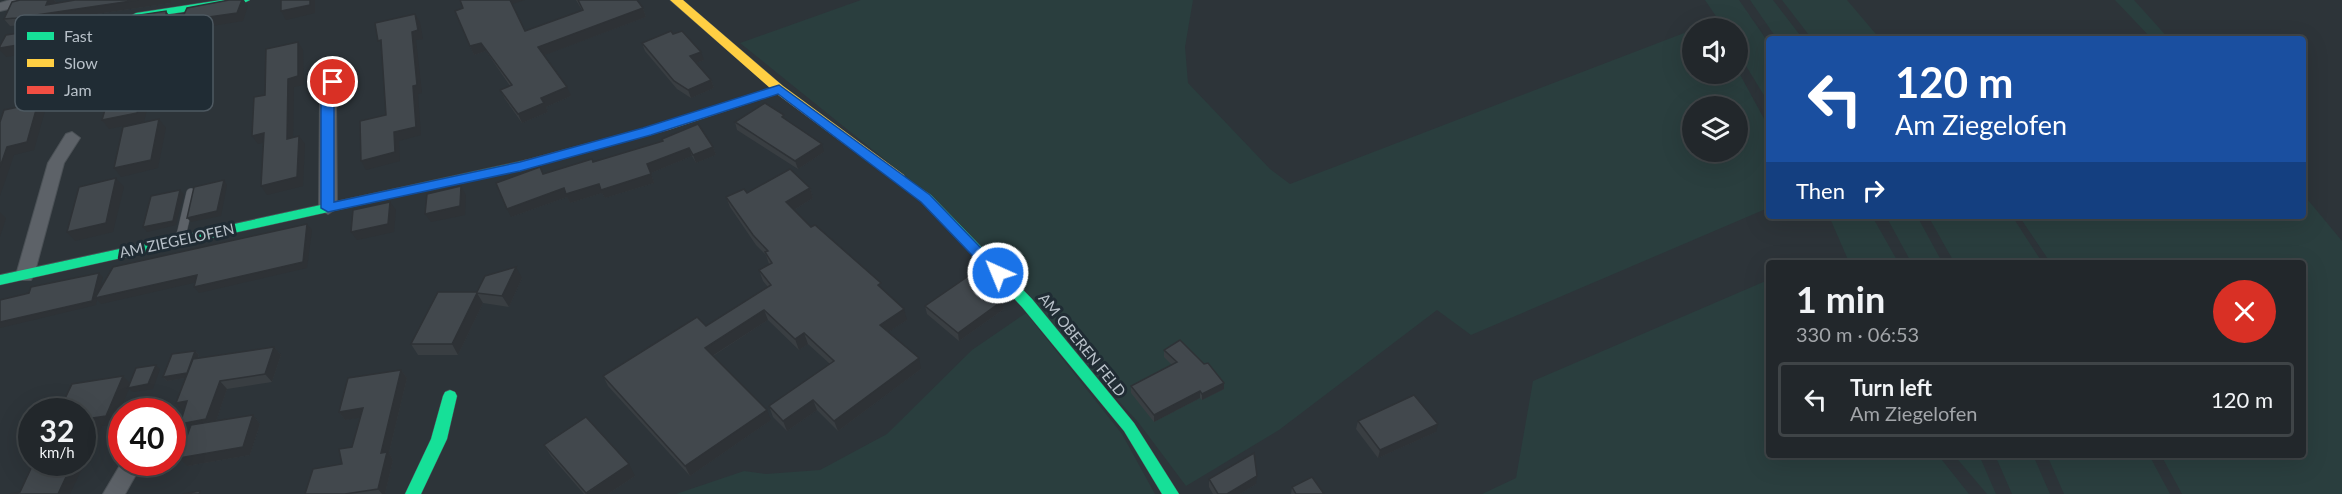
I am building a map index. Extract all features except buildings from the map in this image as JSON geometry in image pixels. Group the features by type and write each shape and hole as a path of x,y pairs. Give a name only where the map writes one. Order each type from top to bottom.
{"street":[{"path":"0,7 28,0"},
{"path":"147,15 244,0"},
{"name":"AM OBEREN FELD","path":"676,0 779,89 926,198 1027,303 1129,428 1171,494"},
{"path":"328,208 327,99 338,65"},
{"name":"AM ZIEGELOFEN","path":"0,280 520,166 647,132 779,89"},
{"path":"26,274 56,163 72,138"},
{"path":"413,494 439,439 450,396"},
{"path":"114,494 125,476"}],"lane":[{"path":"180,240 191,193"}],"green space":[{"path":"861,0 1193,0 1185,47 1188,83 1270,169 1290,184 1682,34 1682,84 1745,84 1766,122 1766,209 1471,335 1437,310 1279,430 1186,486 1138,422 930,196 740,43"},
{"path":"1705,0 1739,0 1766,39 1766,99 1748,69 1748,18 1717,18"},
{"path":"1750,0 1773,0 1801,36 1775,36"},
{"path":"1782,0 1847,0 1877,36 1810,36"},
{"path":"2115,0 2134,0 2166,36 2149,36"},
{"path":"2306,198 2342,241 2342,494 2182,494 2163,458 2306,458 2306,260 2049,260 2021,219 2306,219"},
{"path":"1830,219 1874,219 1897,260 1848,260"},
{"path":"1888,219 1919,219 1941,260 1910,260"},
{"path":"1930,219 2014,219 2041,260 1953,260"},
{"path":"1766,281 1766,458 1940,458 1969,494 1482,494 1516,478 1533,381"},
{"path":"1026,313 1122,434 1155,494 676,494 744,471 766,474 820,470 887,434 972,350"},
{"path":"1957,458 1980,458 1996,494 1987,494"},
{"path":"1996,458 2034,458 2050,494 2012,494"},
{"path":"2048,458 2151,458 2170,494 2064,494"}],"traffic: fast":[{"path":"143,15 244,0"},
{"path":"0,280 527,164"},
{"path":"899,178 926,198 1027,303 1129,427 1171,494"},
{"path":"413,494 439,439 450,396"}],"traffic: slow":[{"path":"676,0 779,89 899,178"},
{"path":"664,127 779,89"}],"traffic: jam":[{"path":"527,164 664,127"}],"route":[{"path":"333,82 327,99 328,208 520,166 647,132 779,89 926,198 998,273"}]}
